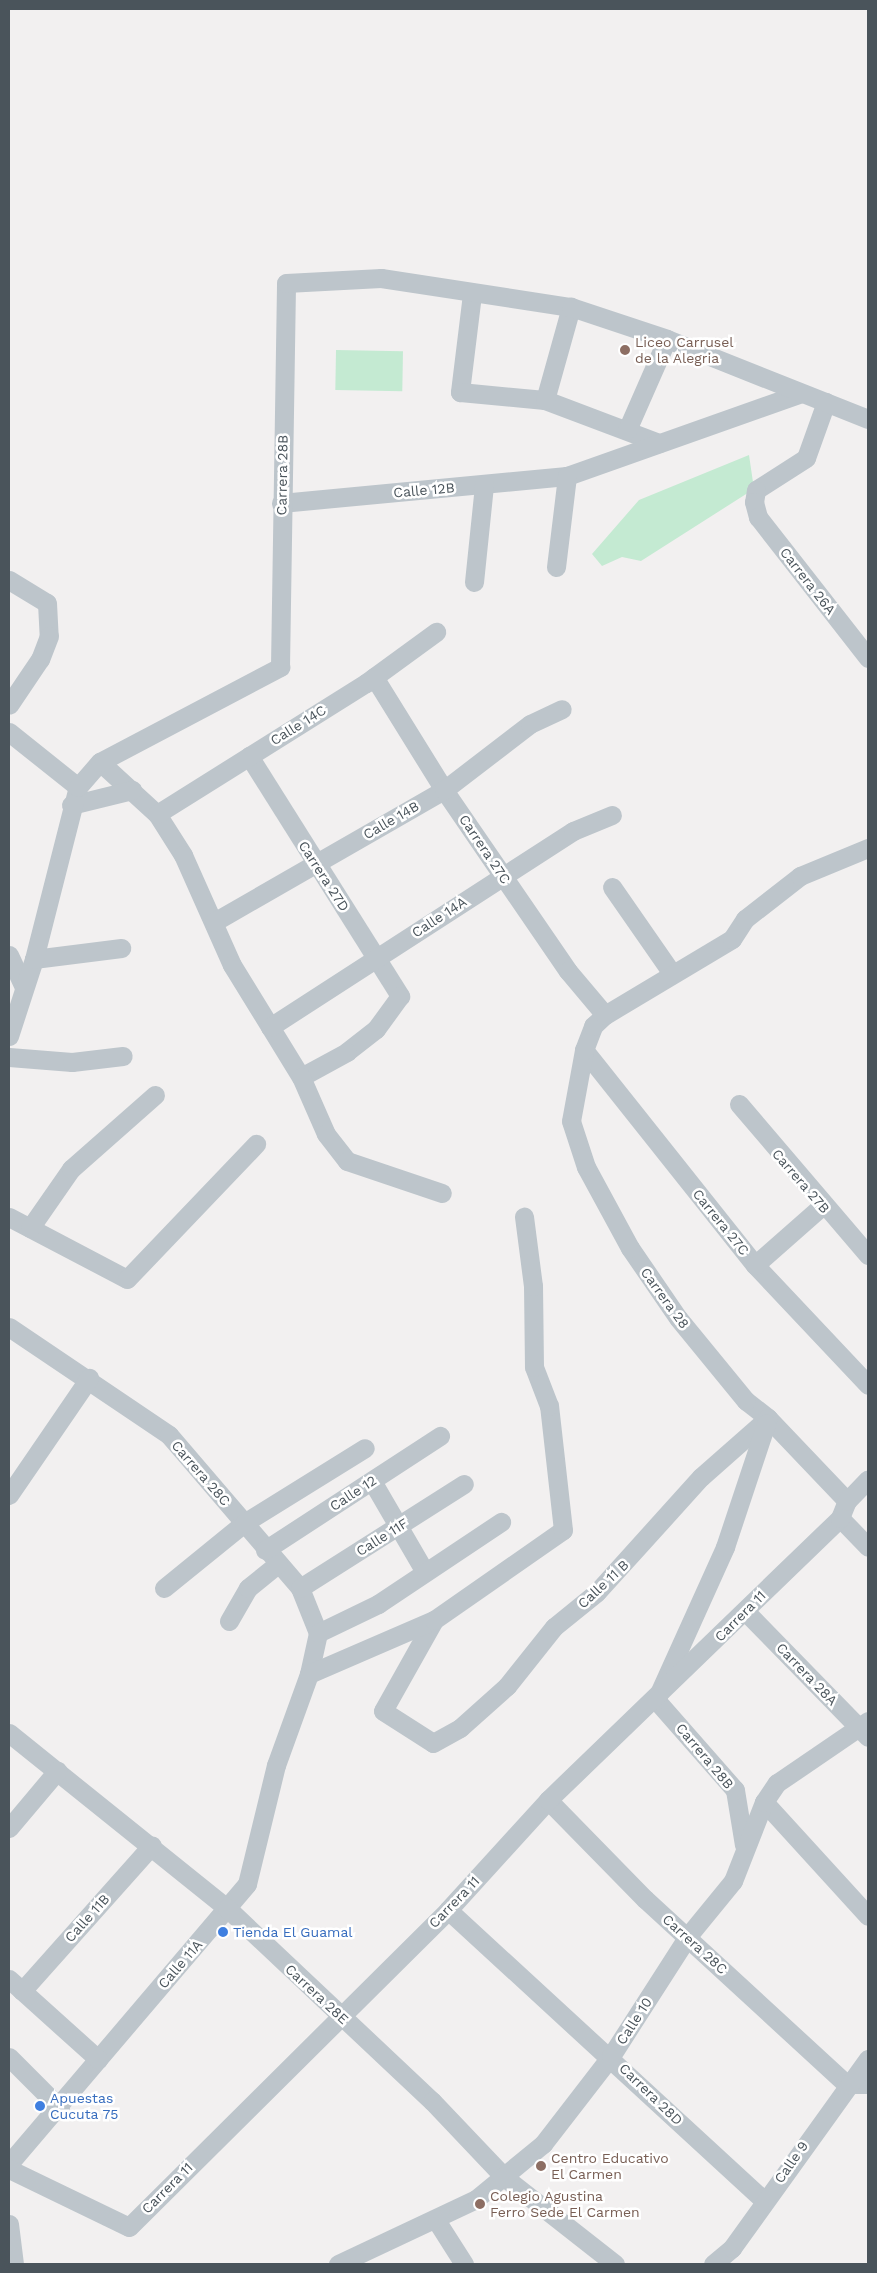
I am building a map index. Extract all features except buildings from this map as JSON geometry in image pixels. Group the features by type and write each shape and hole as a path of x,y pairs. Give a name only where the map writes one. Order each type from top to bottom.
{"street":[{"name":"Carrera 28B","path":"100,762 280,667 281,503 286,283 380,278 472,294"},
{"path":"659,443 545,400 460,392 472,294 571,307 668,338 868,419"},
{"path":"545,400 571,307"},
{"path":"627,430 668,338"},
{"name":"Calle 12B","path":"281,503 567,476 801,393"},
{"name":"Carrera 26A","path":"826,402 806,458 756,490 754,502 758,517 868,658"},
{"path":"556,567 567,476"},
{"path":"474,582 484,485"},
{"path":"9,580 47,602 49,636 40,659 9,705"},
{"name":"Calle 14C","path":"157,814 374,677 436,632"},
{"name":"Carrera 27C","path":"374,677 444,790 503,876 604,1015"},
{"name":"Calle 14B","path":"214,922 444,790 530,724 562,709"},
{"path":"9,732 78,787"},
{"name":"Carrera 27D","path":"249,756 400,996 376,1029 347,1052 301,1077"},
{"path":"9,1036 21,1007 23,985 34,960 71,805 78,787 100,762 157,814 183,854 232,965 301,1077 326,1134 347,1161 442,1193"},
{"path":"71,805 132,790"},
{"name":"Calle 14A","path":"270,1027 572,831 612,815"},
{"path":"604,1015 671,972 732,939 745,919 800,876 868,848"},
{"path":"612,887 671,972"},
{"path":"34,960 121,948"},
{"path":"9,955 23,985"},
{"name":"Carrera 28","path":"604,1015 593,1026 584,1050 571,1122 586,1167 630,1248 678,1318 746,1401 768,1418 844,1510 868,1547"},
{"name":"Carrera 27C","path":"584,1050 755,1264 868,1385"},
{"path":"9,1057 72,1062 123,1056"},
{"path":"30,1228 71,1169 155,1095"},
{"name":"Carrera 27B","path":"739,1104 822,1206 868,1255"},
{"path":"9,1217 127,1279 256,1144"},
{"path":"755,1264 822,1206"},
{"path":"309,1674 434,1620 563,1530 549,1406 534,1367 533,1286 524,1217"},
{"name":"Carrera 28C","path":"9,1327 89,1378 169,1435 265,1550 300,1588 318,1633"},
{"path":"9,1495 89,1378"},
{"path":"656,1700 725,1547 751,1458 768,1418"},
{"name":"Calle 11 B","path":"434,1620 383,1711 434,1743 452,1734 507,1686 554,1627 597,1592 701,1476 768,1418"},
{"name":"Calle 12","path":"265,1550 440,1436"},
{"path":"164,1588 244,1523 365,1448"},
{"name":"Carrera 11","path":"9,2169 129,2227 338,2014 448,1910 548,1800 656,1700 745,1611 844,1510 868,1479"},
{"path":"372,1481 425,1572"},
{"name":"Calle 11F","path":"300,1588 464,1484"},
{"path":"309,1674 318,1633 378,1604 501,1522"},
{"path":"229,1621 248,1588 278,1564"},
{"name":"Carrera 28A","path":"745,1611 866,1729"},
{"name":"Calle 11A","path":"9,2164 60,2108 98,2059 247,1884 276,1765 309,1674"},
{"name":"Carrera 28B","path":"656,1700 735,1790 744,1847"},
{"name":"Calle 10","path":"338,2264 436,2220 504,2177 543,2144 611,2056 688,1936 733,1881 744,1847 764,1802 777,1783 802,1763 866,1729"},
{"name":"Carrera 28E","path":"9,1733 152,1845 227,1908 432,2101 504,2177 616,2264"},
{"path":"9,1828 58,1771"},
{"name":"Carrera 28C","path":"548,1800 688,1936 846,2084"},
{"path":"764,1802 868,1916"},
{"name":"Calle 11B","path":"15,1985 152,1845"},
{"name":"Carrera 28D","path":"448,1910 611,2056 764,2201"},
{"path":"15,1985 98,2059"},
{"path":"9,2057 60,2108"},
{"name":"Calle 9","path":"712,2264 732,2248 846,2084 868,2059"},
{"path":"846,2084 868,2084"},
{"path":"436,2220 464,2264"},
{"path":"9,2224 14,2264"},
{"path":"697,2264 732,2248"}],"green space":[{"path":"336,350 403,351 402,391 335,390"},
{"path":"749,455 754,489 641,561 622,557 602,566 592,554 639,500"}],"place":[{"name":"Liceo Carrusel de la Alegria","path":"625,350"},
{"name":"Tienda El Guamal","path":"223,1932"},
{"name":"Apuestas Cucuta 75","path":"40,2106"},
{"name":"Centro Educativo El Carmen","path":"541,2166"},
{"name":"Colegio Agustina Ferro Sede El Carmen","path":"480,2204"}]}
